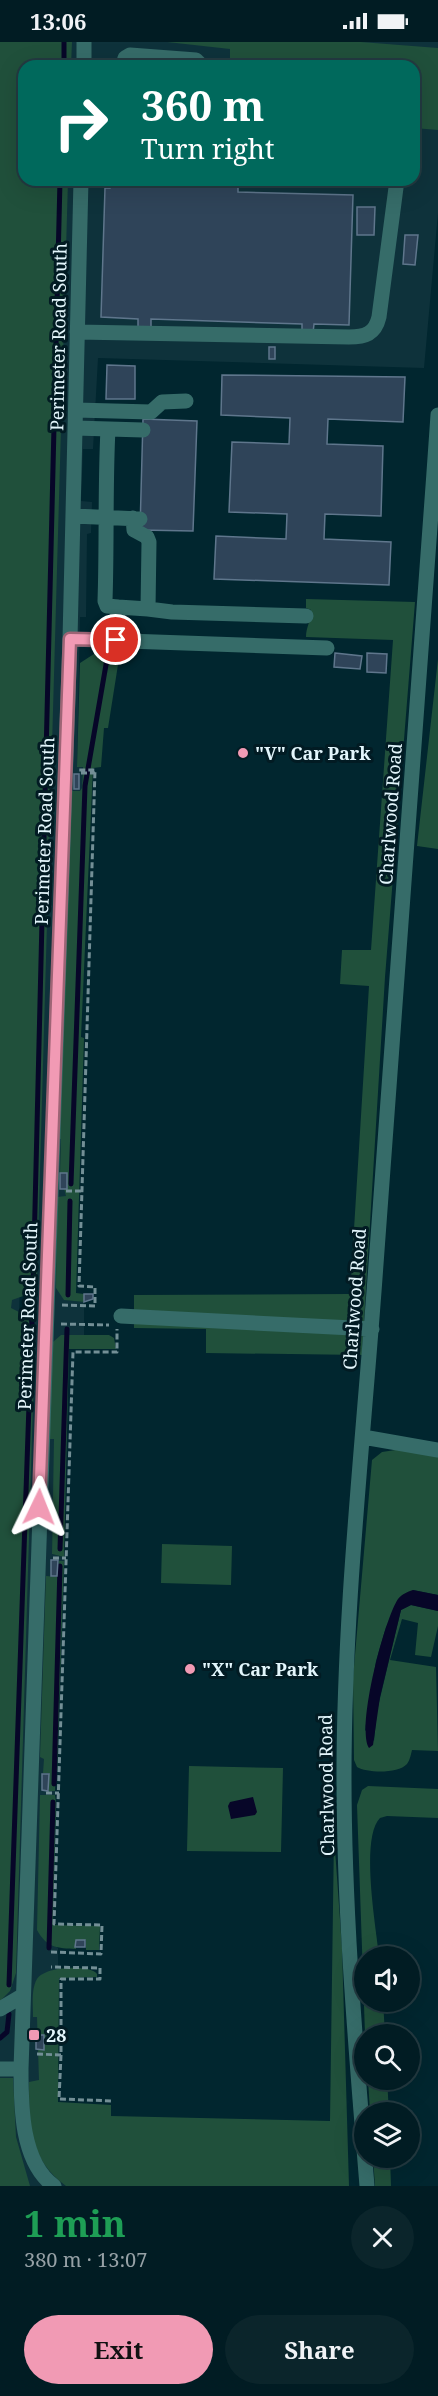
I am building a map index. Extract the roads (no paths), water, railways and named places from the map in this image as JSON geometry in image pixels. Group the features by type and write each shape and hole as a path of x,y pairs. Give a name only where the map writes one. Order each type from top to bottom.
{"street":[{"path":"84,42 84,60"},
{"path":"124,60 130,55 196,60"},
{"name":"Perimeter Road South","path":"54,2186 40,2174 32,2157 24,2117 21,2069 74,516 81,186"},
{"path":"78,332 349,337 369,334 379,317 396,186"},
{"path":"76,410 151,412 162,402 186,401"},
{"name":"Charlwood Road","path":"367,2186 349,1953 344,1780 345,1694 353,1546 372,1329 438,415"},
{"path":"75,428 143,430"},
{"path":"108,429 105,601 107,606 172,612 306,616"},
{"path":"74,516 137,518 134,530 147,537 149,542 148,609"},
{"path":"116,640 118,607"},
{"path":"70,639 327,648"},
{"path":"121,1316 372,1329"},
{"path":"363,1437 438,1450"},
{"path":"0,2009 22,1996"},
{"path":"0,2069 21,2069"}],"water":[{"path":"413,1590 438,1595 438,1611 411,1605 401,1610 380,1697 373,1745 369,1748 366,1737 366,1720 379,1650 398,1599"},
{"path":"253,1797 257,1812 255,1815 231,1819 228,1806 230,1802"}],"waterway":[{"path":"64,42 64,60"},
{"path":"33,1291 60,186"},
{"path":"71,1184 85,786 107,659"},
{"path":"68,1295 70,1201"},
{"path":"9,1985 32,1318"},
{"path":"60,1549 67,1329"},
{"path":"54,1784 60,1566"},
{"path":"49,1948 53,1802"},
{"path":"0,2038 7,2032 9,2014"}],"place":[{"name":"\"V\" Car Park","path":"243,753"},
{"name":"\"X\" Car Park","path":"190,1669"},
{"name":"28","path":"34,2035"}]}
